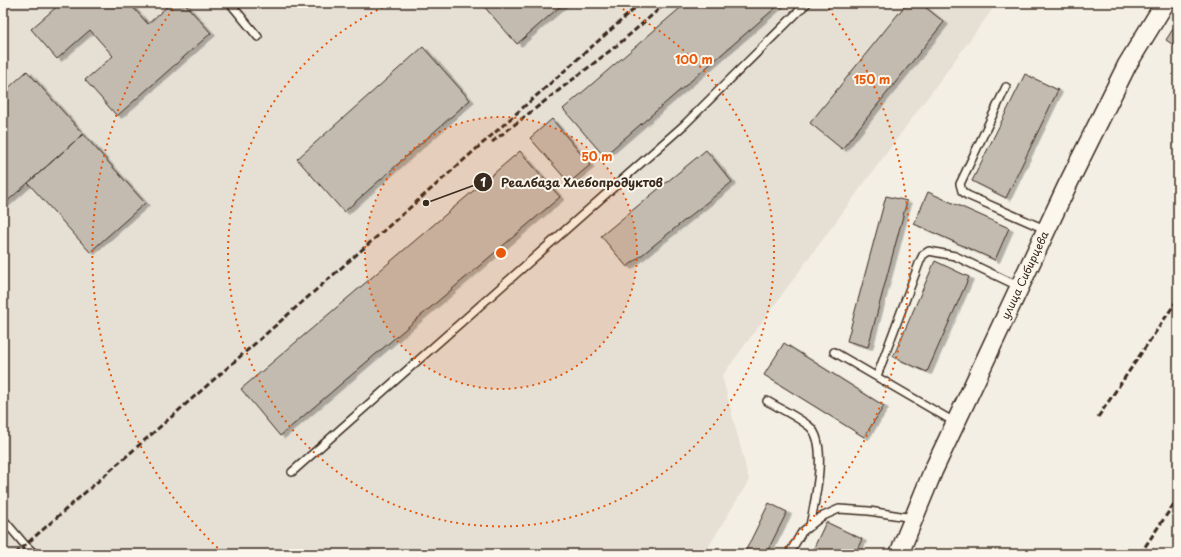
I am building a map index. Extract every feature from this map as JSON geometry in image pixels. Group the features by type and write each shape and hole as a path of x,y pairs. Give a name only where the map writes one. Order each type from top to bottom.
{"street":[{"name":"улица Сибирцева","path":"898,554 933,471 972,386 1066,188 1127,65 1165,3"}],"lane":[{"path":"230,3 258,37"},
{"path":"292,472 684,125 807,3"},
{"path":"1006,87 960,184 962,191 967,195 1047,230"},
{"path":"877,376 920,261 923,255 929,250 955,256 1020,287"},
{"path":"834,352 956,423"},
{"path":"767,401 810,428 817,438 820,460 810,526"},
{"path":"789,554 802,532 821,517 839,510 869,511 914,518"},
{"path":"3,519 25,545 35,554"}],"shaded area":[{"path":"3,3 997,3 722,376 749,480 704,554 3,554"}],"building":[{"path":"61,3 129,3 148,24 171,3 184,3 211,33 117,116 85,80 113,56 90,30 57,59 31,29"},
{"path":"481,3 564,3 517,44"},
{"path":"686,3 781,3 604,156 563,109"},
{"path":"907,3 920,3 944,22 842,149 810,123"},
{"path":"1178,21 1178,48 1166,40"},
{"path":"423,47 470,100 344,212 297,159"},
{"path":"27,71 83,134 3,205 3,93"},
{"path":"1025,74 1058,90 1006,198 972,181"},
{"path":"552,119 590,165 569,183 530,138"},
{"path":"83,134 145,203 90,252 28,183"},
{"path":"706,150 732,182 627,267 601,236"},
{"path":"520,151 560,197 280,436 241,389"},
{"path":"928,192 1009,228 995,260 914,224"},
{"path":"886,196 907,201 868,347 847,341"},
{"path":"935,261 969,277 927,372 893,357"},
{"path":"784,343 884,406 864,437 764,375"},
{"path":"769,503 787,512 766,554 744,554"},
{"path":"826,522 862,539 855,554 811,554"}],"railway":[{"path":"15,554 641,3"},
{"path":"492,142 620,43 666,3"},
{"path":"1098,417 1178,299"},
{"path":"1140,554 1178,498"}],"place":[{"name":"Реалбаза Хлебопродуктов","path":"426,203"}]}
